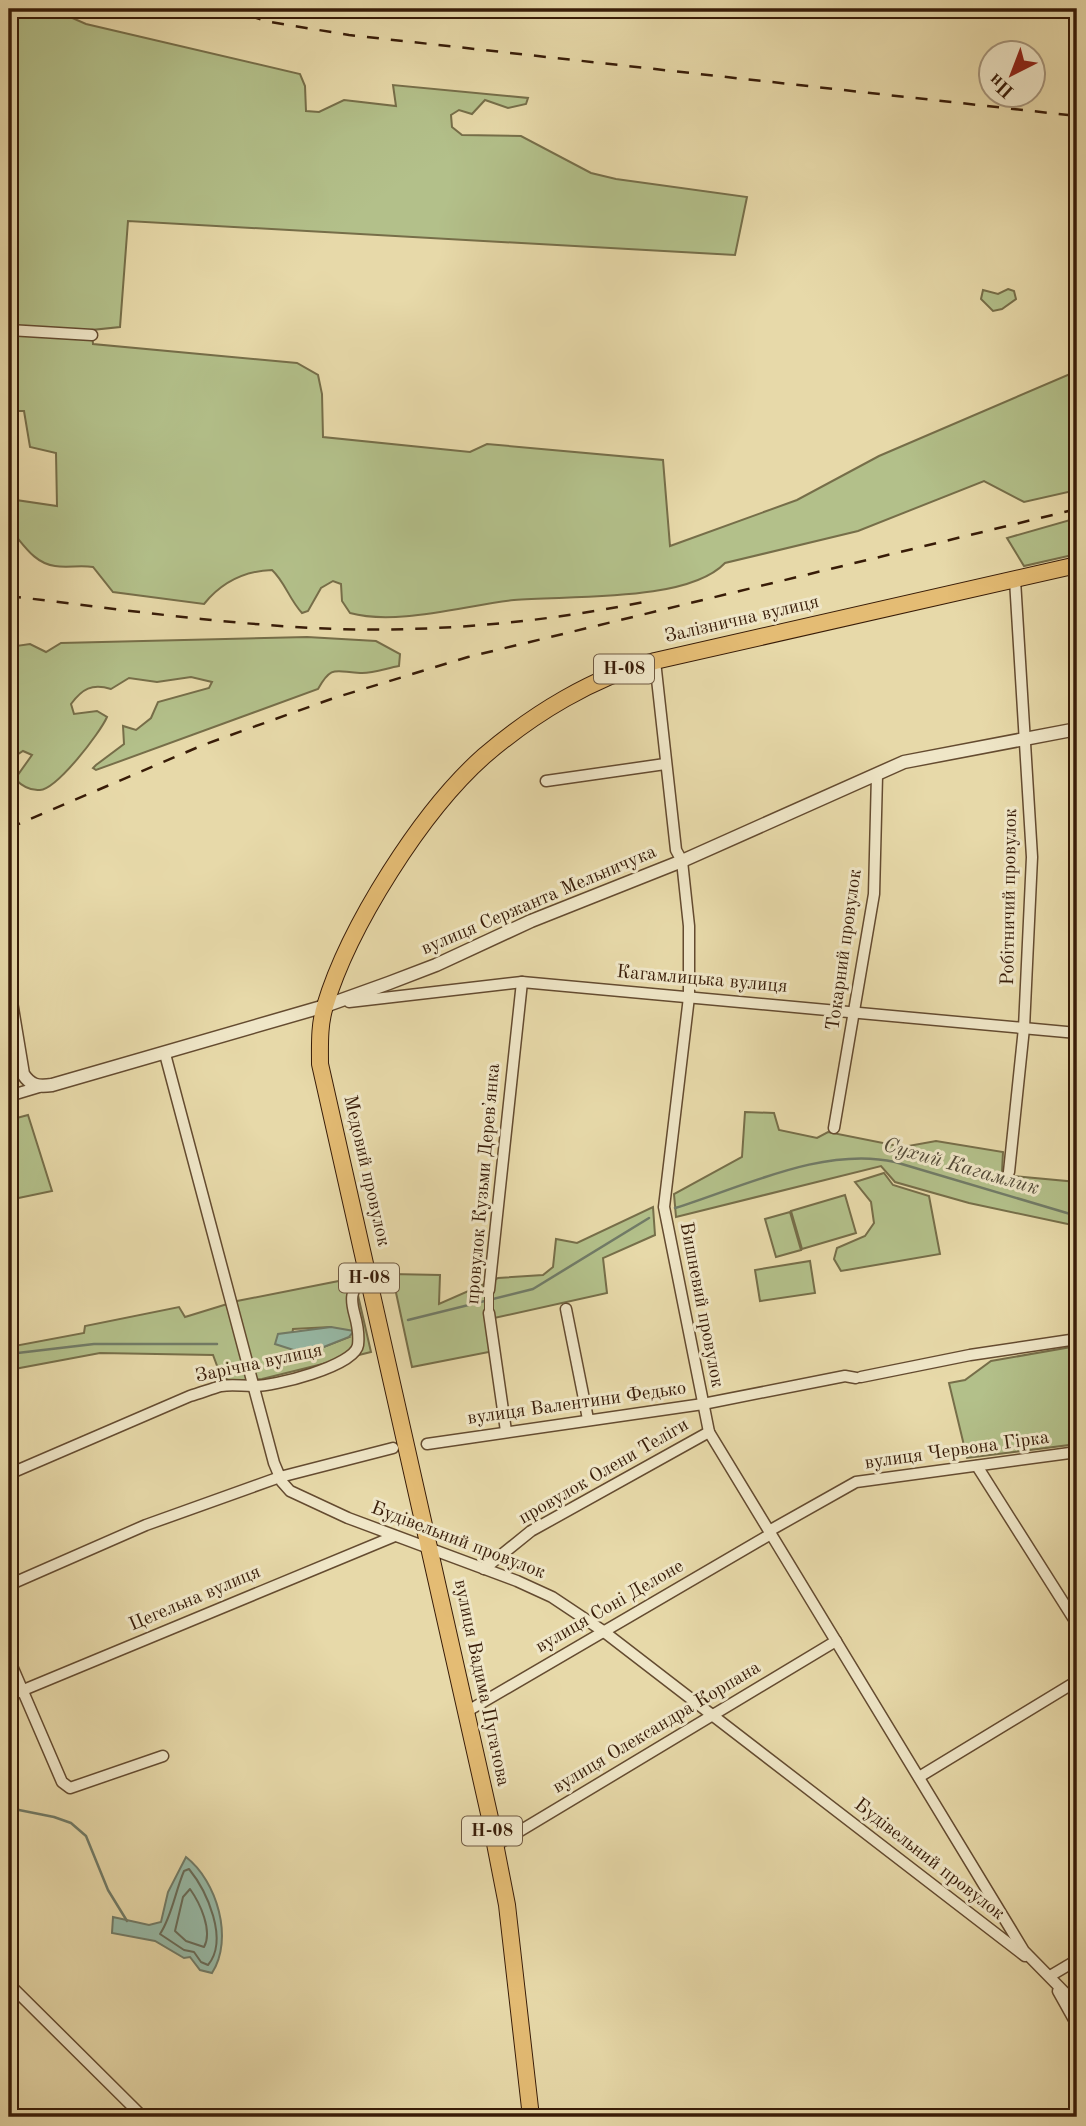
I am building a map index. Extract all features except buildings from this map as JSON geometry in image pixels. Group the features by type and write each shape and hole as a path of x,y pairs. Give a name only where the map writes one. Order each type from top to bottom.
{"main road":[{"name":"Залізнична вулиця","path":"325,1006 360,924 381,888 453,786 485,755 586,686 617,671 655,661 1077,565"},
{"name":"Медовий провулок","path":"325,1006 320,1035 320,1064 430,1549"},
{"name":"вулиця Вадима Пугачова","path":"430,1549 507,1905 531,2117"}],"street":[{"path":"9,330 92,335"},
{"name":"Робітничий провулок","path":"1009,1172 1024,1028 1031,857 1015,580"},
{"name":"Вишневий провулок","path":"655,661 676,850 682,862 689,926 689,997 664,1207 709,1432 1035,1964"},
{"name":"вулиця Сержанта Мельничука","path":"9,1096 165,1054 325,1006 436,965 531,921 682,862 904,762 1077,729"},
{"path":"546,781 665,764"},
{"name":"Токарний провулок","path":"834,1128 874,894 877,775"},
{"name":"Кагамлицька вулиця","path":"325,1006 372,998 522,982 1077,1033"},
{"name":"провулок Кузьми Деревʼянка","path":"506,1432 489,1313 489,1290 522,982"},
{"path":"9,990 19,1063 29,1083 39,1087"},
{"path":"165,1054 280,1477"},
{"name":"Зарічна вулиця","path":"9,1474 190,1396 241,1384 254,1387 334,1366 355,1354 358,1336 350,1295 354,1285 367,1272"},
{"path":"566,1309 588,1419"},
{"name":"вулиця Валентини Федько","path":"427,1444 703,1404 816,1380 845,1376 859,1378 971,1355 1077,1339"},
{"name":"провулок Олени Теліги","path":"484,1569 531,1531 709,1432"},
{"path":"9,1584 146,1525 280,1477 393,1448"},
{"name":"вулиця Червона Гірка","path":"770,1532 856,1482 1077,1452"},
{"path":"977,1466 1077,1624"},
{"name":"Будівельний провулок","path":"280,1477 290,1491 395,1536 552,1597 603,1631 1050,1976"},
{"name":"вулиця Соні Делоне","path":"466,1712 770,1532"},
{"name":"Цегельна вулиця","path":"9,1696 395,1536"},
{"name":"вулиця Олександра Корпана","path":"495,1846 836,1641"},
{"path":"9,1659 62,1782 70,1788 163,1756"},
{"path":"919,1777 1077,1681"},
{"path":"1050,1976 1077,1960"},
{"path":"1050,1976 1077,2005"},
{"path":"1050,1976 1077,2025"},
{"path":"9,1984 143,2117"}],"green space":[{"path":"9,9 52,9 86,24 300,74 305,86 306,111 319,112 344,100 396,106 393,85 528,98 526,104 508,108 485,100 472,114 459,110 451,115 452,127 462,135 521,136 591,173 616,179 747,197 735,255 128,221 120,327 92,330 93,344 297,363 318,375 322,394 323,437 470,452 487,444 663,460 670,546 797,500 879,456 1077,371 1077,490 1024,502 984,481 858,531 725,563 707,576 683,585 625,595 514,600 410,616 350,613 342,601 341,584 333,581 321,588 308,611 302,613 272,570 252,573 226,584 204,604 113,592 93,567 60,567 40,561 9,528 9,499 57,506 56,453 30,447 24,411 9,411"},
{"path":"1008,289 1014,291 1016,299 1002,309 993,311 981,299 983,290 998,294"},
{"path":"1077,518 1077,554 1024,566 1007,538"},
{"path":"307,637 376,641 400,654 399,666 365,673 335,671 327,676 318,689 96,770 93,768 96,765 124,744 123,726 136,730 151,718 158,702 209,688 212,682 191,677 157,682 129,678 111,689 93,687 79,694 71,704 74,714 97,711 107,717 67,771 40,790 26,788 15,779 32,755 23,751 9,760 9,647 30,644 46,652 61,643"},
{"path":"745,1112 774,1113 779,1130 817,1138 828,1132 903,1147 936,1141 1003,1152 1002,1172 1012,1176 1077,1182 1077,1226 969,1203 895,1182 881,1166 676,1217 674,1194 742,1157"},
{"path":"28,1115 52,1191 9,1200 9,1120"},
{"path":"884,1173 893,1185 929,1196 940,1254 841,1271 834,1259 837,1248 865,1236 874,1223 871,1202 855,1182"},
{"path":"845,1195 856,1233 802,1249 791,1211"},
{"path":"653,1207 655,1235 603,1258 607,1293 494,1318 499,1350 412,1367 392,1274 440,1275 439,1304 498,1278 543,1275 553,1267 556,1239 577,1243"},
{"path":"790,1212 801,1250 776,1257 765,1219"},
{"path":"810,1261 815,1293 760,1301 755,1270"},
{"path":"354,1278 371,1352 262,1379 230,1382 219,1371 213,1355 100,1353 9,1370 9,1347 84,1333 85,1326 179,1307 185,1317 237,1301","holes":["331,1327 349,1337 306,1354 290,1347 293,1329"]},
{"path":"1077,1346 1077,1444 967,1458 949,1383 965,1380 991,1361"}],"water":[{"path":"331,1327 354,1331 349,1337 306,1354 275,1344 278,1334"},
{"path":"186,1857 206,1880 219,1911 222,1944 212,1973 200,1970 190,1957 184,1958 155,1941 112,1933 113,1917 149,1925 161,1922 168,1892"}],"waterway":[{"name":"Сухий Кагамлик","path":"675,1208 784,1171 840,1159 868,1159 895,1162 1077,1216"},
{"name":"Сухий Кагамлик","path":"408,1320 533,1289 649,1218"},
{"name":"Сухий Кагамлик","path":"9,1354 94,1344 217,1344"},
{"path":"9,1808 71,1823 86,1836 108,1890 127,1921"}],"railway":[{"path":"226,9 270,22 349,35 1077,116"},
{"path":"9,828 203,745 334,698 468,657 1077,509"},
{"path":"9,596 255,624 376,630 533,620 649,601"}]}
